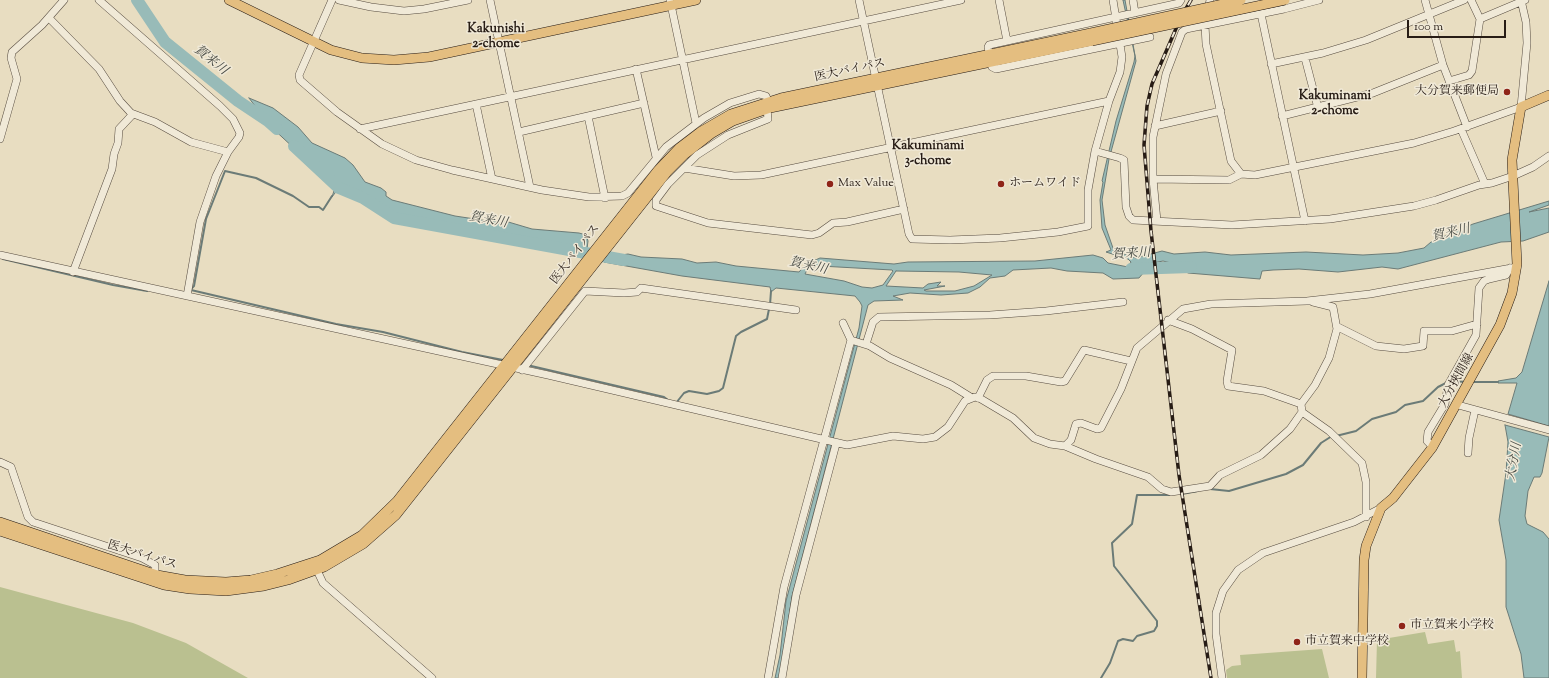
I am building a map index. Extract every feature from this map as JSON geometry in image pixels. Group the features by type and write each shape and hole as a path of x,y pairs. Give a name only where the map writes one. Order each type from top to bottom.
{"main road":[{"path":"229,0 314,42 354,56 394,60 429,57 671,3 696,0"},
{"name":"医大バイパス","path":"1092,37 1242,0"},
{"name":"医大バイパス","path":"0,531 164,585 186,589 216,591 250,588 288,580 315,566 351,542 371,528 388,511 512,363 669,157 700,132 721,119 741,110 764,107 1092,37 1285,0"},
{"path":"1520,107 1549,95"},
{"path":"512,363 676,162 701,140 716,130 764,107"},
{"name":"大分挾間線","path":"1362,678 1364,556 1368,541 1381,508 1394,496 1433,447 1458,405 1500,326 1512,293 1515,265 1512,160 1520,107"},
{"name":"医大バイパス","path":"0,522 155,574 185,580 238,581 315,566"}],"street":[{"path":"0,139 17,79 11,58 12,52 49,18 64,0"},
{"path":"99,0 233,119 240,133 239,138 228,152 216,176 200,222 187,296"},
{"path":"332,0 300,75 300,79 360,130 394,151 416,160 530,187 605,198 622,196 628,193 656,157 676,138 696,123 722,107 738,100 762,94 766,96 764,107 768,119 728,135 697,156 658,197 655,203 656,206 708,223 812,235 819,233 833,223 847,222 904,209"},
{"path":"339,0 371,7 404,10 424,9 468,0"},
{"path":"490,0 530,187"},
{"path":"859,0 910,236 914,239 994,238 1058,232 1088,226 1088,190 1095,151 1109,101 1122,63 1121,44 1113,0"},
{"path":"360,130 682,59 961,0"},
{"path":"999,0 1007,41"},
{"path":"1133,0 1135,13"},
{"path":"1150,37 996,69 993,68 988,46 1179,3 1181,0"},
{"path":"1210,0 1205,25 1206,44 1231,161 1241,174"},
{"path":"1157,221 1153,179 1155,126 1166,74 1179,36 1186,29 1261,14 1319,0"},
{"path":"1426,0 1443,65 1484,184"},
{"path":"1271,64 1305,58 1366,40 1464,0"},
{"path":"1449,82 1471,73 1480,19 1471,0"},
{"path":"1153,179 1229,180 1241,174 1255,175 1293,168 1414,143 1464,128 1520,107 1527,43 1523,0 1480,19"},
{"path":"671,3 696,123"},
{"path":"1261,14 1305,221"},
{"path":"49,18 99,70 120,101 133,114 155,122 191,142 228,152"},
{"path":"1305,58 1318,108"},
{"path":"1282,116 1373,93 1443,65"},
{"path":"636,69 656,157"},
{"path":"684,168 734,176 761,175 1109,101"},
{"path":"519,132 644,103"},
{"path":"476,104 492,179"},
{"path":"1155,126 1221,111"},
{"path":"73,272 91,228 112,169 114,154 118,143 118,129 133,114"},
{"path":"588,116 605,198"},
{"path":"1095,151 1124,160 1126,207 1132,220 1242,225 1305,221 1414,206 1484,184 1513,180 1549,156"},
{"path":"0,255 73,272 512,363 836,444 853,445 898,435 923,439 935,437 948,427 966,402 975,398 987,380 993,376 1026,376 1061,382 1065,380 1084,350 1131,361"},
{"path":"1066,446 1071,440 1076,424 1081,423 1097,429 1103,425 1121,389 1131,361 1140,344 1183,309 1211,304 1307,301 1391,291 1515,265"},
{"path":"1433,447 1427,441 1428,432 1446,401 1448,385 1474,340 1478,293 1480,286 1489,279 1506,275 1515,265"},
{"path":"512,363 586,291 624,293 637,292 642,288 796,310"},
{"path":"852,340 866,344 890,358 952,385 1013,418 1034,438 1050,444 1066,446 1096,459 1148,477 1166,491 1195,489 1210,486 1220,475 1261,455 1286,434 1302,412 1301,404 1316,385 1329,358 1338,327 1333,307 1307,301"},
{"path":"866,344 874,320 885,316 990,315 1046,311 1123,302"},
{"path":"1168,320 1192,329 1232,350 1227,381 1228,386 1264,391 1301,404"},
{"path":"768,678 784,587 823,440 852,340 843,323"},
{"path":"1338,327 1376,346 1404,349 1423,346 1424,331 1452,331 1476,324"},
{"path":"1458,405 1549,430"},
{"path":"1468,453 1469,438 1477,410"},
{"path":"1302,412 1329,432 1362,463 1366,482 1366,517"},
{"path":"782,678 796,595 836,444"},
{"path":"0,462 11,467 28,517 33,522 142,558 155,565 155,574"},
{"path":"1222,678 1216,634 1216,614 1223,590 1234,574 1247,562 1263,553 1366,517 1381,508"},
{"path":"315,566 323,583 432,678"}],"green space":[{"path":"0,587 133,623 186,643 248,678 0,678"},
{"path":"1425,632 1428,644 1454,640 1456,652 1460,651 1462,678 1376,678 1377,640"},
{"path":"1322,649 1329,678 1227,678 1226,670 1232,666 1241,665 1240,655"}],"water":[{"path":"1123,0 1125,0 1136,61 1109,159 1102,200 1105,225 1114,251 1136,258 1162,251 1174,254 1205,252 1231,255 1306,252 1363,255 1398,253 1424,248 1431,242 1473,224 1549,201 1549,205 1529,212 1549,208 1549,232 1523,241 1501,242 1398,269 1382,267 1338,272 1299,269 1273,270 1262,271 1260,279 1188,273 1171,263 1163,261 1148,264 1139,278 1113,279 1103,273 1067,271 1051,268 1013,270 1005,276 990,278 980,287 968,293 941,295 910,293 893,296 903,300 874,301 868,305 792,596 780,678 775,678 780,655 786,601 859,328 862,306 855,296 776,288 771,292 770,287 682,276 604,262 610,254 615,256 628,254 641,257 682,259 697,263 716,262 736,266 799,272 806,264 820,258 894,264 908,262 1035,261 1093,255 1103,258 1108,263 1128,267 1131,262 1128,259 1106,252 1111,250 1102,228 1100,200 1102,181 1116,121 1135,56","holes":["820,266 892,270 893,271 883,285 872,288 805,274 808,268","896,271 959,272 992,275 974,286 955,291 926,291 924,290 945,286 937,286 941,282 928,284 923,288 886,286"]},
{"path":"249,98 273,108 298,127 312,143 345,158 353,165 365,182 381,188 386,192 386,196 392,200 455,216 488,221 505,221 532,229 579,233 586,235 588,241 587,249 582,255 527,241 521,237 461,229 382,212 373,207 363,196 341,185 332,197 337,181 296,150 269,125"},
{"path":"1549,281 1549,426 1508,414 1517,383 1498,383 1498,381 1516,378 1522,372"},
{"name":"大分川","path":"1505,425 1549,437 1542,473 1540,477 1534,477 1528,491 1525,516 1527,524 1543,532 1549,539 1549,678 1524,678 1521,654 1506,607 1506,560 1499,520 1506,473 1508,442"}],"waterway":[{"name":"賀来川","path":"137,0 165,42 238,101 268,121 277,129"},
{"name":"賀来川","path":"294,146 339,188 363,198 394,218 624,260"},
{"path":"191,289 194,286 206,219 225,171 256,178 293,196 309,207 319,207 323,210 332,196"},
{"path":"3,259 113,285 147,291"},
{"name":"賀来川","path":"1131,269 1191,267"},
{"path":"191,290 336,324 383,332 462,352 503,360"},
{"path":"770,305 771,291"},
{"path":"676,403 684,393 689,391 707,394 719,391 723,388 736,336 767,319 769,309"},
{"path":"527,365 664,397 668,400"},
{"path":"1453,381 1466,382"},
{"path":"1473,382 1498,382"},
{"path":"1336,436 1356,431 1372,419 1396,412 1405,405 1423,401 1438,387 1446,383"},
{"path":"1210,489 1229,491 1286,474 1303,465 1321,443 1332,436"},
{"path":"1182,494 1198,491"},
{"path":"1101,678 1110,663 1118,641 1123,639 1133,641 1137,636 1154,631 1157,626 1157,621 1114,566 1112,543 1132,524 1137,495 1170,495"}],"railway":[{"path":"1191,0 1181,17 1152,84 1147,106 1144,145 1151,231 1179,475 1211,678"}],"place":[{"name":"大分賀来郵便局","path":"1507,92"},
{"name":"Max Value","path":"830,184"},
{"name":"ホームワイド","path":"1001,184"},
{"name":"市立賀来小学校","path":"1402,626"},
{"name":"市立賀来中学校","path":"1297,642"}],"district":[{"name":"Kakunishi 2-chome","path":"496,38"},
{"name":"Kakuminami 2-chome","path":"1335,104"},
{"name":"Kakuminami 3-chome","path":"928,154"}]}
